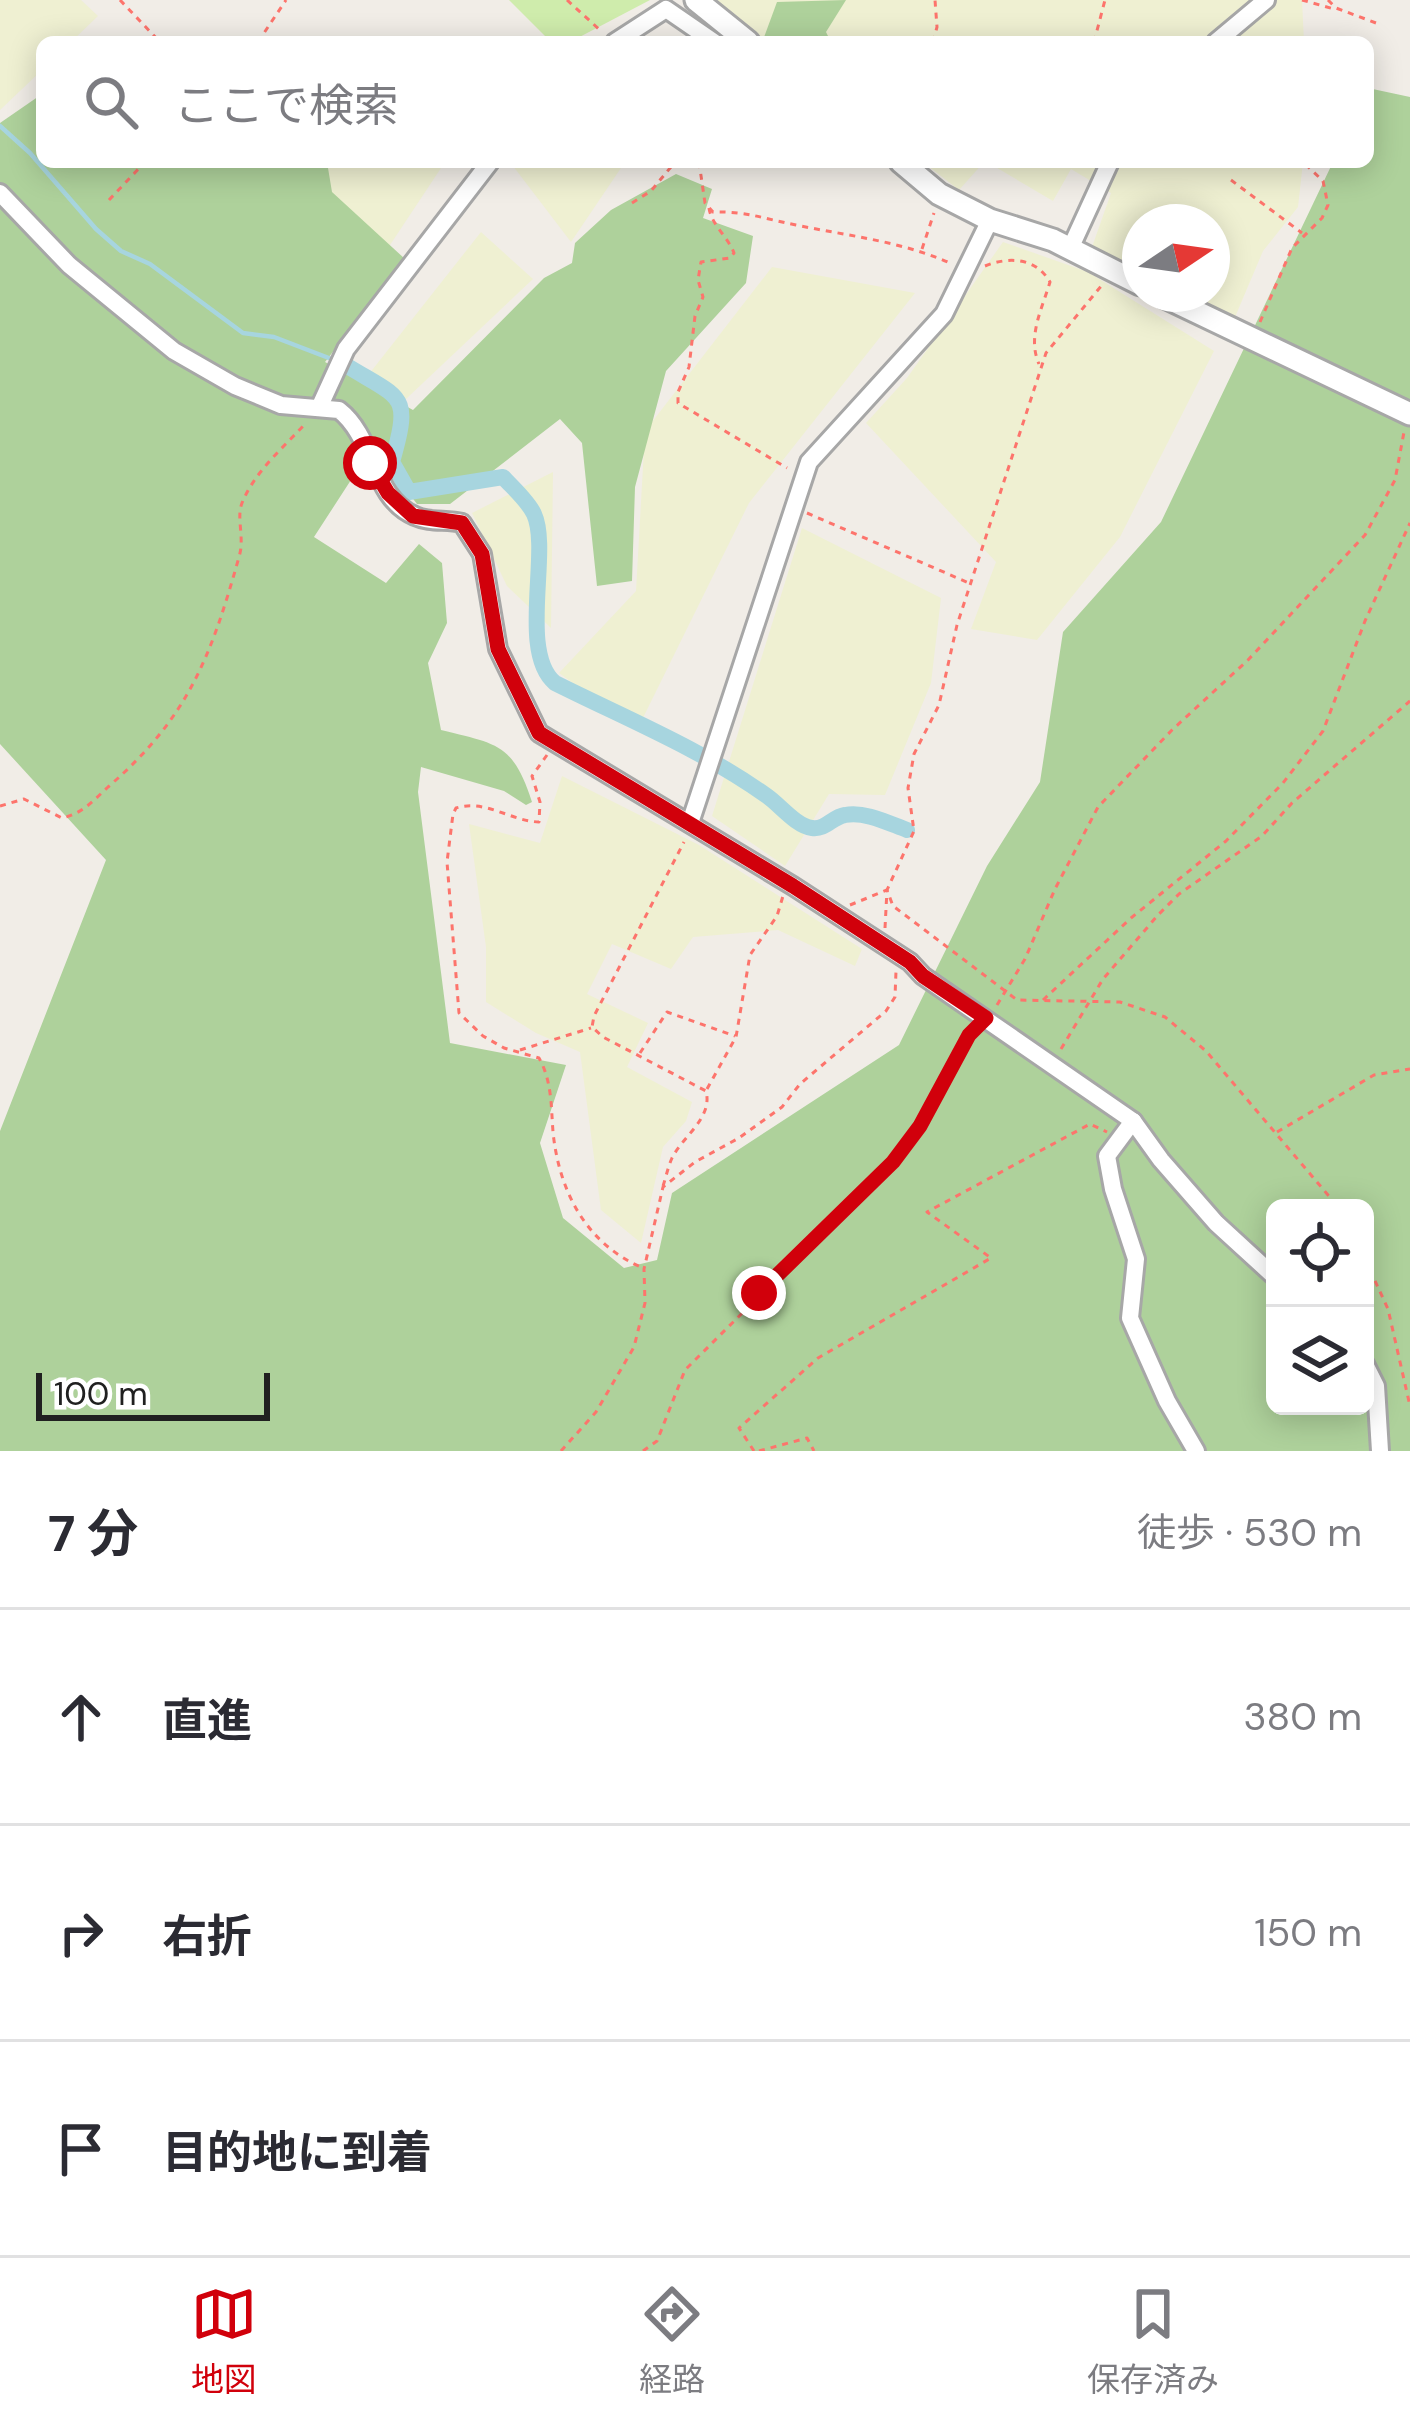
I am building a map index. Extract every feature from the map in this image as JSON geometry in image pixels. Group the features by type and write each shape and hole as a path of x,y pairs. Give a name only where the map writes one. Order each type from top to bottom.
{"street":[{"path":"696,0 741,36"},
{"path":"1223,36 1266,0"},
{"path":"613,36 665,9 705,36"},
{"path":"319,408 346,349 485,168"},
{"path":"909,168 939,194 990,220 1070,249 1122,274"},
{"path":"1070,249 1107,168"},
{"path":"0,193 69,265 174,352 281,405 339,410 364,435 370,463 403,509 428,520 462,523 474,537 487,572 489,612 508,674 539,733 887,948 1133,1121 1216,1223 1266,1269"},
{"path":"691,824 804,478 819,448 944,314 990,220"},
{"path":"1196,312 1408,414"},
{"path":"1133,1121 1107,1156 1136,1259 1130,1318 1167,1401 1196,1451"},
{"path":"1374,1382 1380,1451"}],"path":[{"path":"120,0 154,36"},
{"path":"262,36 286,0"},
{"path":"567,0 607,36"},
{"path":"935,0 935,36"},
{"path":"1096,36 1105,0"},
{"path":"1302,0 1376,22"},
{"path":"1328,0 1336,8"},
{"path":"109,200 139,168"},
{"path":"632,202 651,191 670,168"},
{"path":"699,168 711,218 734,253 730,258 701,262 698,280 703,297 695,316 679,403 804,478"},
{"path":"1257,342 1263,309 1302,233 1322,218 1328,205 1323,181 1309,168"},
{"path":"1231,181 1302,233"},
{"path":"922,250 939,194"},
{"path":"709,208 713,212 747,211 922,250 950,262 971,284 982,267 1006,258 1031,263 1050,282 1035,333 1039,364"},
{"path":"663,1187 782,1107 800,1084 886,1011 897,986 887,948 887,890 914,831 908,788 914,754 940,705 970,584 1046,353 1114,270"},
{"path":"0,806 29,800 62,818 79,813 175,719 199,679 238,562 244,539 242,502 265,467 319,408"},
{"path":"643,1451 657,1441 685,1370 893,1162 920,1126 969,1035 986,1018 1025,959 1098,808 1248,660 1365,535 1395,480 1408,414"},
{"path":"794,508 970,584"},
{"path":"1041,1002 1131,918 1226,841 1283,783 1323,731 1410,523"},
{"path":"1051,1066 1087,1004 1134,940 1179,894 1262,836 1292,803 1410,701"},
{"path":"556,743 532,776 540,802 539,822 524,822 489,807 463,805 453,814 448,848 459,1013 483,1036 539,1058 546,1070 564,1189 599,1240 644,1269"},
{"path":"592,1027 691,824"},
{"path":"561,1451 596,1412 634,1347 645,1303 644,1269 671,1160 705,1113 706,1091 736,1036 749,956 777,916 786,884"},
{"path":"887,890 893,906 1017,1000 1120,1002 1165,1017 1206,1052 1333,1199"},
{"path":"851,905 887,890"},
{"path":"639,1054 663,1013 676,1013 736,1036"},
{"path":"520,1051 592,1027 706,1091"},
{"path":"1275,1132 1374,1075 1410,1069"},
{"path":"814,1451 807,1438 756,1451 739,1428 818,1358 991,1258 927,1212 1090,1124 1121,1138"},
{"path":"1374,1279 1388,1309 1410,1406"}],"green space":[{"path":"0,0 81,0 98,16 77,36 36,36 36,76 0,110"},
{"path":"509,0 650,0 581,36 545,36"},
{"path":"706,0 1302,0 1304,36 751,36"},
{"path":"846,0 828,36 764,36 777,2"},
{"path":"1374,89 1410,97 1410,1451 0,1451 0,1131 106,860 0,744 0,123 36,98 36,168 328,168 332,192 405,259 325,362 413,410 544,278 572,263 575,243 611,210 676,174 712,189 703,218 753,236 746,283 666,371 635,487 632,581 597,586 582,443 560,419 450,504 417,504 373,446 314,537 386,583 419,544 442,563 447,623 428,663 441,730 500,749 518,768 532,802 526,805 504,791 421,767 418,792 450,1043 566,1065 540,1143 563,1218 624,1268 657,1260 672,1193 899,1045 987,866 1040,782 1063,632 1161,522 1330,168 1374,168"},
{"path":"321,168 441,168 386,251 324,206"},
{"path":"515,168 621,168 571,242"},
{"path":"931,168 979,168 959,190"},
{"path":"997,168 1302,168 1298,207 1263,251 1230,329 1224,327 1220,336 1184,318 1184,312 1230,312 1230,204 1122,204 1122,265 1092,247 1111,193 1071,169 1053,201"},
{"path":"481,232 533,279 406,399 369,374"},
{"path":"1003,242 1088,272 1122,293 1122,312 1152,312 1214,351 1120,537 1037,640 971,629 996,562 866,423 907,378"},
{"path":"772,267 915,293 749,503 637,730 559,673 636,591 645,431"},
{"path":"553,472 551,628 507,586 472,513"},
{"path":"802,528 941,598 931,683 885,795 829,794 785,866 712,816"},
{"path":"562,776 699,845 862,949 855,966 778,930 693,937 671,969 612,944 587,994 648,1023 627,1067 692,1102 686,1121 663,1147 641,1243 601,1210 580,1052 536,1033 486,1002 486,947 469,824 540,843"}],"waterway":[{"path":"0,126 36,160"},
{"path":"43,168 121,251 150,264 243,333 274,337 334,360"},
{"path":"344,364 397,400 401,422 392,462 409,492 503,477 531,509 538,530 538,649 555,683 716,764 806,826 821,827 853,814 907,830"}],"route":[{"path":"370,463 403,509 428,520 462,523 474,537 487,572 489,612 498,649 539,733 793,886 986,1018 969,1035 920,1126 893,1162 759,1293"}]}
